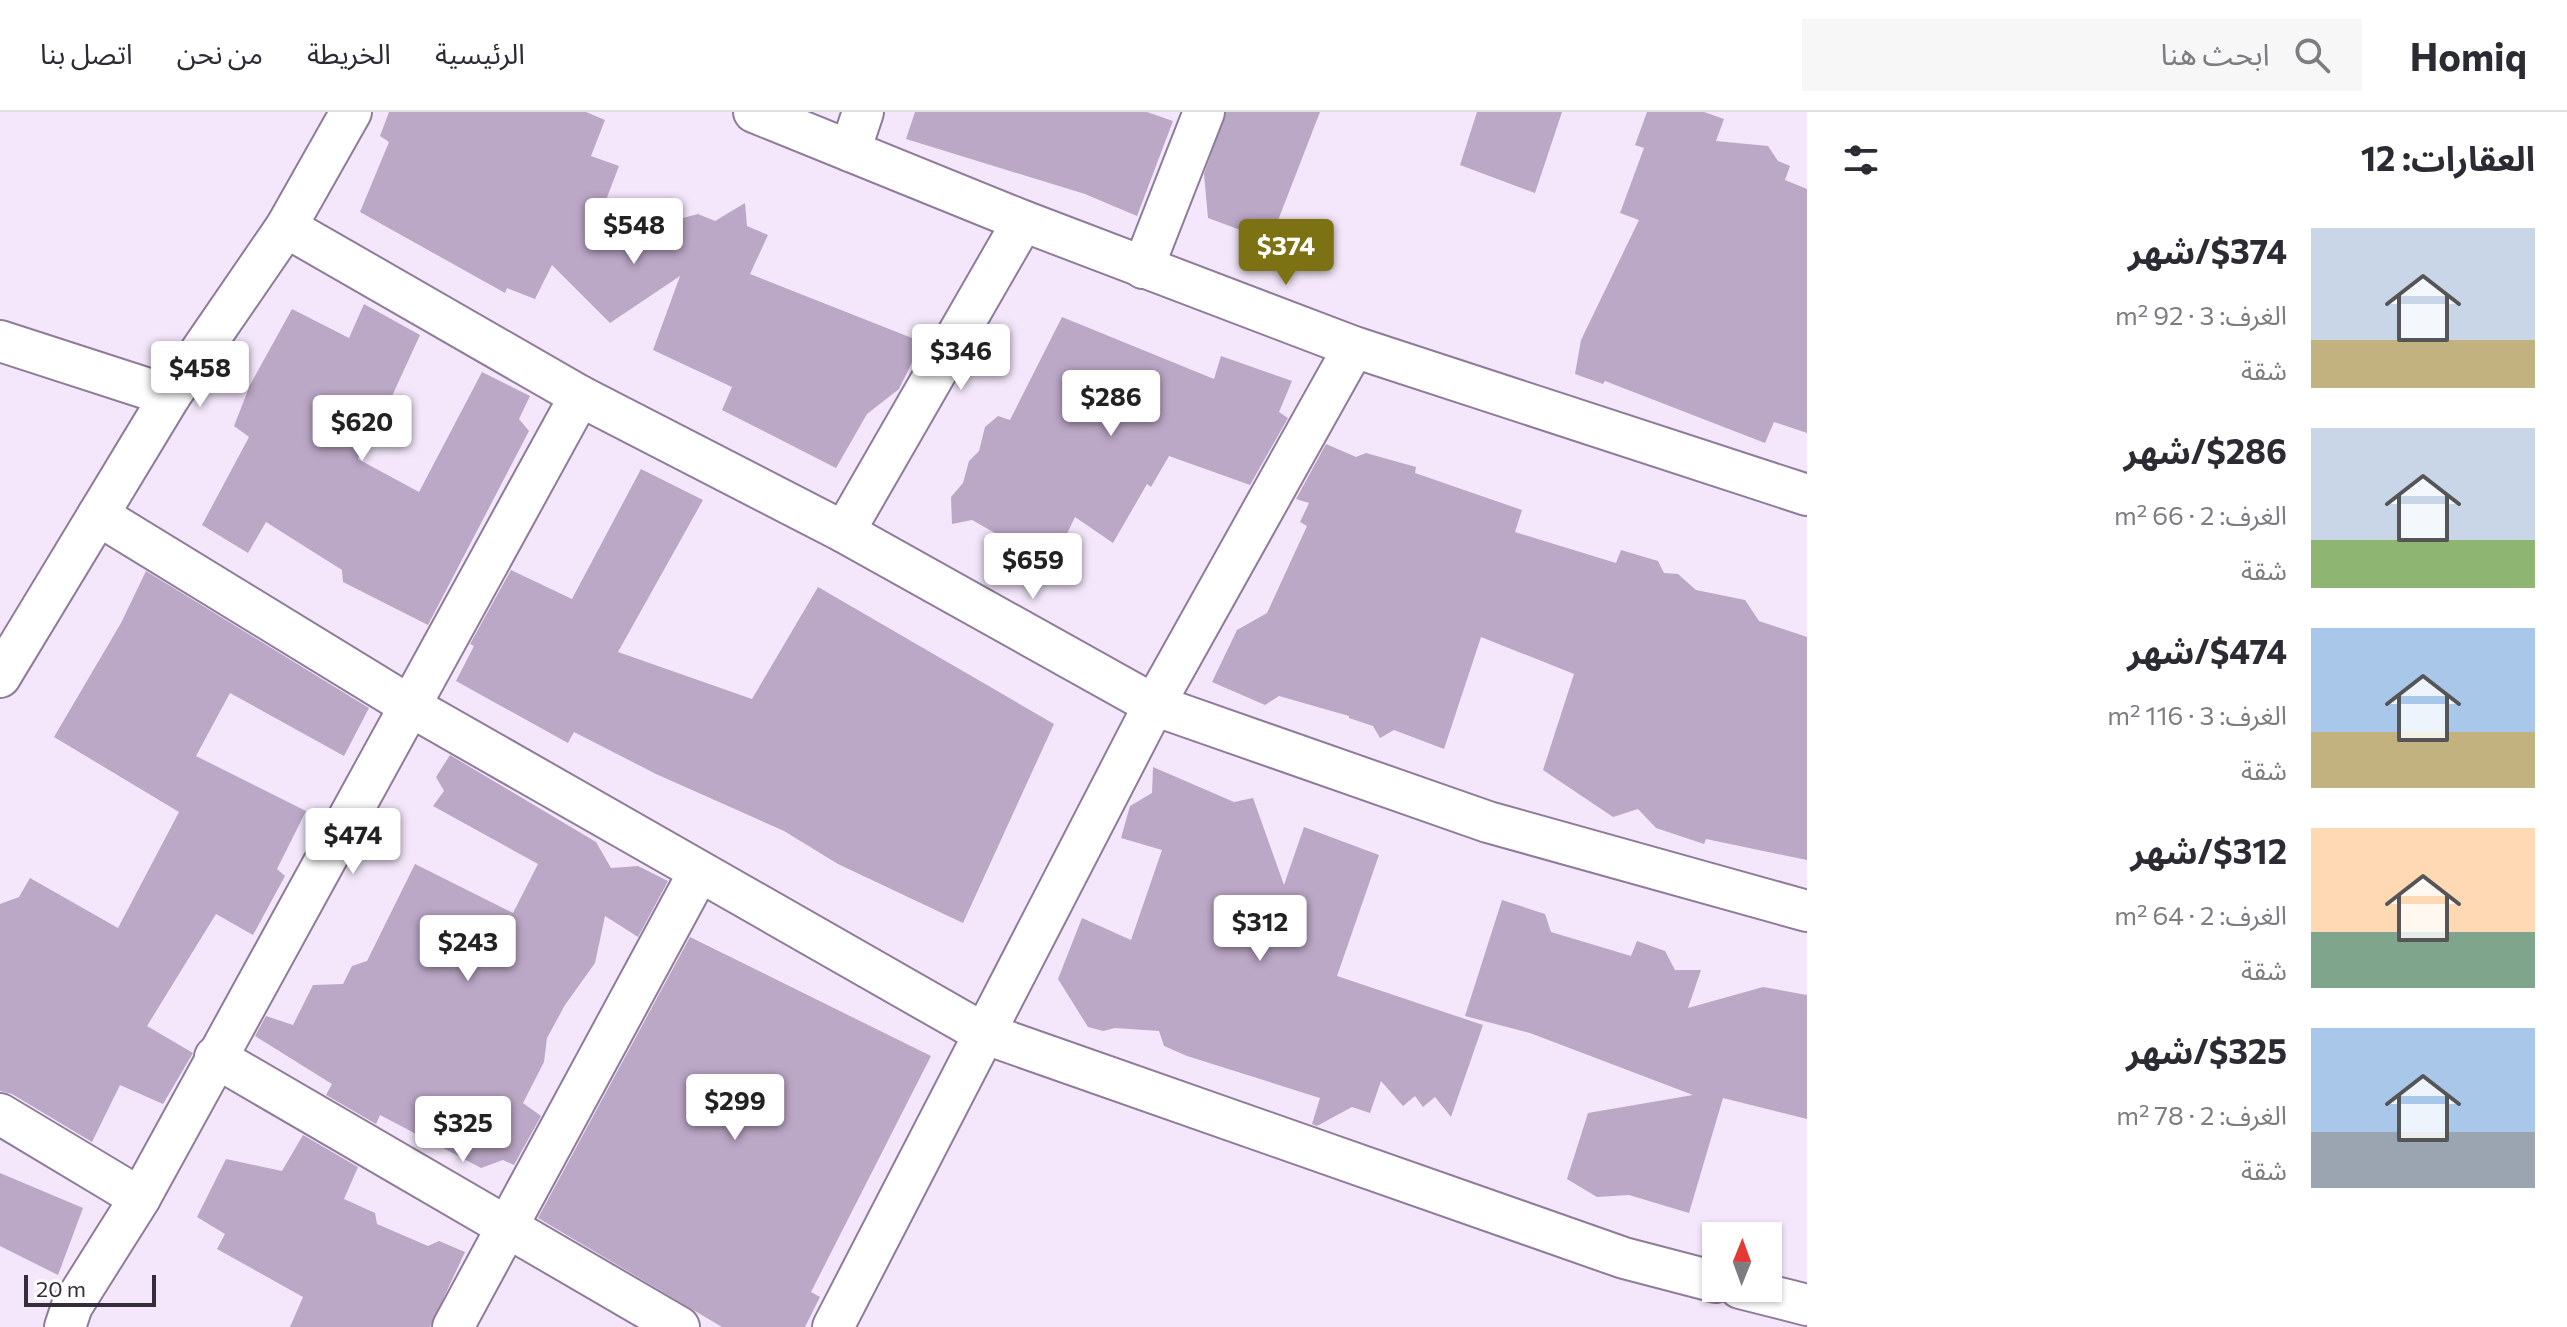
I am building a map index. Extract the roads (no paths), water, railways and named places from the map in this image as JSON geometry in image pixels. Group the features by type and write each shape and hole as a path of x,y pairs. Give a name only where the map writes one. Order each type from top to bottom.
{"street":[{"path":"0,677 170,396 286,227 351,112"},
{"path":"754,112 1023,221 1354,347 1807,495"},
{"path":"850,151 863,112"},
{"path":"1143,268 1204,112"},
{"path":"844,532 1023,221"},
{"path":"286,227 580,396 844,532 1154,705 1488,822 1807,911"},
{"path":"0,341 170,396"},
{"path":"833,1327 1154,705 1354,347"},
{"path":"65,1327 72,1306 140,1198 580,396"},
{"path":"98,515 410,706 983,1033 1624,1258 1702,1278"},
{"path":"453,1327 699,872"},
{"path":"215,1057 679,1327"},
{"path":"0,1114 140,1198"},
{"path":"1782,1299 1807,1305"}]}
